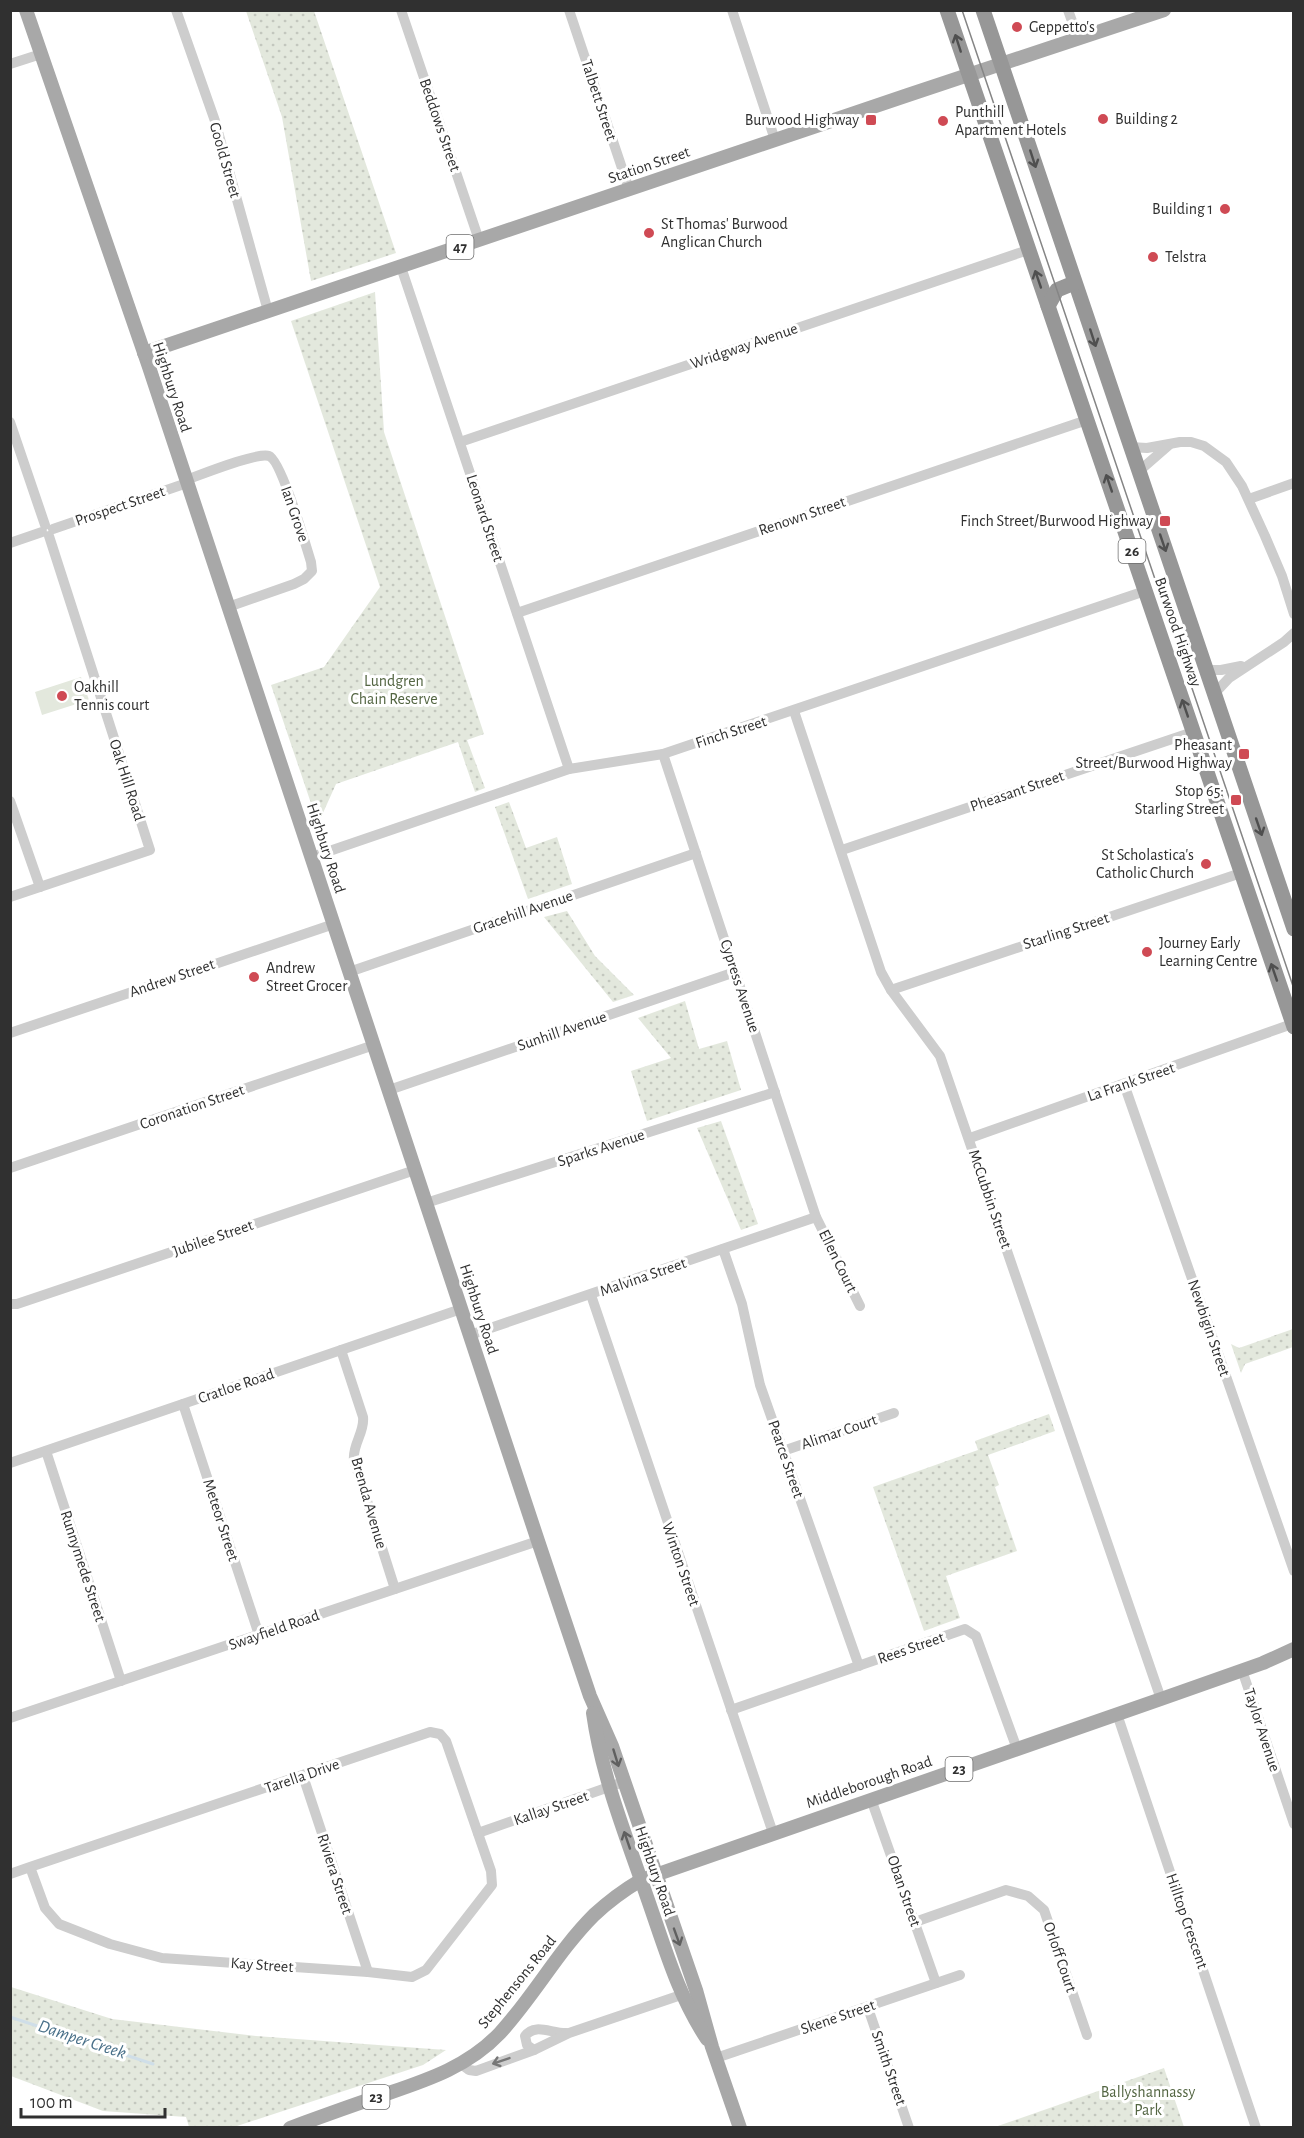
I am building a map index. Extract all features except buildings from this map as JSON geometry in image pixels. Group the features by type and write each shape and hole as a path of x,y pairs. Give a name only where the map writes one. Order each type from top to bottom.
{"highway":[{"name":"Burwood Highway","path":"947,10 1293,1026"},
{"name":"Burwood Highway","path":"983,10 1293,929"},
{"path":"1048,306 1057,290 1074,283"}],"main road":[{"name":"Highbury Road","path":"26,10 144,353 590,1696 612,1746 696,1990 714,2053 740,2127"},
{"name":"Station Street","path":"144,353 1164,10"},
{"name":"Middleborough Road","path":"1263,1663 1293,1649"},
{"name":"Middleborough Road","path":"655,1874 1242,1670 1293,1656"},
{"name":"Highbury Road","path":"590,1696 597,1741 609,1788 681,1995 714,2053"},
{"name":"Stephensons Road","path":"290,2127 318,2123 428,2080 461,2064 499,2034 532,1995 573,1938 594,1915 625,1889 655,1874"},
{"path":"681,1995 696,1990"}],"street":[{"name":"Goold Street","path":"176,10 214,121 268,311"},
{"name":"Beddows Street","path":"401,10 479,240"},
{"name":"Talbett Street","path":"569,10 629,189"},
{"path":"732,10 775,140"},
{"path":"1068,10 1078,38"},
{"path":"10,64 41,54"},
{"name":"Wridgway Avenue","path":"460,442 1028,250"},
{"name":"Leonard Street","path":"401,267 568,769"},
{"name":"Renown Street","path":"517,613 1087,420"},
{"path":"10,422 47,531"},
{"path":"1130,447 1147,448 1191,442 1214,452 1235,473 1276,560 1293,614"},
{"path":"1138,472 1170,445"},
{"name":"Ian Grove","path":"186,482 252,458 267,455 272,457 282,476 311,562 312,571 304,579 228,607"},
{"name":"Prospect Street","path":"10,543 186,482"},
{"path":"1249,499 1293,483"},
{"name":"Oak Hill Road","path":"10,897 150,850 47,531"},
{"name":"Finch Street","path":"312,857 568,769 663,754 1145,591"},
{"path":"1214,694 1222,684 1247,664 1284,642 1293,633"},
{"path":"1206,670 1221,670 1247,664"},
{"name":"McCubbin Street","path":"794,711 881,972 891,990 940,1056 1161,1699"},
{"name":"Pheasant Street","path":"842,850 1193,732"},
{"name":"Cypress Avenue","path":"663,754 816,1217"},
{"path":"10,801 40,887"},
{"name":"Gracehill Avenue","path":"349,972 696,853"},
{"name":"Starling Street","path":"891,990 1240,873"},
{"name":"Andrew Street","path":"10,1034 334,924"},
{"name":"Sunhill Avenue","path":"389,1090 735,972"},
{"name":"La Frank Street","path":"970,1138 1293,1026"},
{"name":"Coronation Street","path":"10,1168 374,1045"},
{"name":"Newbigin Street","path":"1124,1084 1293,1571"},
{"name":"Sparks Avenue","path":"426,1203 775,1092"},
{"name":"Jubilee Street","path":"10,1304 17,1304 415,1170"},
{"name":"Malvina Street","path":"470,1335 816,1217"},
{"name":"Ellen Court","path":"816,1217 860,1306"},
{"name":"Pearce Street","path":"723,1250 742,1304 760,1385 859,1666"},
{"name":"Winton Street","path":"591,1295 773,1833"},
{"name":"Cratloe Road","path":"10,1463 461,1309"},
{"name":"Brenda Avenue","path":"341,1350 364,1422 355,1447 354,1460 395,1589"},
{"name":"Meteor Street","path":"183,1404 259,1635"},
{"name":"Alimar Court","path":"783,1451 894,1413"},
{"name":"Runnymede Street","path":"46,1451 121,1681"},
{"name":"Swayfield Road","path":"10,1718 538,1541"},
{"name":"Rees Street","path":"731,1710 965,1629 976,1636 1017,1749"},
{"name":"Taylor Avenue","path":"1242,1670 1293,1824"},
{"name":"Hilltop Crescent","path":"1117,1714 1256,2127"},
{"name":"Tarella Drive","path":"10,1874 430,1732 440,1734 446,1740 491,1871 492,1885"},
{"name":"Riviera Street","path":"303,1776 368,1972"},
{"name":"Kallay Street","path":"478,1833 623,1782"},
{"name":"Oban Street","path":"872,1799 936,1983"},
{"name":"Kay Street","path":"30,1868 45,1908 59,1924 110,1944 162,1958 412,1977 426,1970 492,1885"},
{"name":"Orloff Court","path":"915,1922 1005,1890 1028,1896 1044,1910 1087,2036"},
{"name":"Skene Street","path":"714,2053 868,2008 960,1975"},
{"path":"461,2064 469,2070 476,2071 534,2050 569,2033 681,1995"},
{"name":"Smith Street","path":"868,2008 909,2127"},
{"path":"534,2050 528,2047 525,2036 533,2029 569,2033"}],"green space":[{"path":"246,11 314,11 396,253 311,281 282,117"},
{"name":"Lundgren Chain Reserve","path":"375,292 384,432 484,734 467,740 485,788 475,792 458,742 336,784 318,824 271,685 324,667 380,587 291,321"},
{"name":"Oakhill Tennis court","path":"81,677 89,700 42,715 35,692"},
{"path":"509,802 526,848 557,837 572,884 528,899 495,807"},
{"path":"567,911 595,956 634,995 613,1002 544,917"},
{"path":"685,1001 699,1049 727,1041 741,1090 647,1121 631,1071 671,1058 638,1018"},
{"path":"721,1121 758,1224 741,1230 697,1128"},
{"path":"1293,1329 1293,1347 1245,1364 1241,1373 1231,1344 1239,1348"},
{"path":"1049,1414 1055,1431 988,1455 999,1485 995,1487 1017,1551 946,1576 960,1618 924,1631 873,1487 978,1450 975,1441"},
{"path":"11,1987 112,2019 256,2036 446,2050 423,2065 234,2127 189,2127 186,2117 103,2111 11,2076"},
{"name":"Ballyshannassy Park","path":"1164,2068 1184,2127 995,2127"}],"waterway":[{"name":"Damper Creek","path":"10,2017 153,2064"}],"tram line":[{"path":"962,10 1294,989"}],"place":[{"name":"Geppetto's","path":"1017,27"},
{"name":"Building 2","path":"1103,119"},
{"name":"Burwood Highway","path":"871,120"},
{"name":"Punthill Apartment Hotels","path":"943,121"},
{"name":"Building 1","path":"1225,209"},
{"name":"St Thomas' Burwood Anglican Church","path":"649,233"},
{"name":"Telstra","path":"1153,257"},
{"name":"Finch Street/Burwood Highway","path":"1165,521"},
{"name":"Oakhill Tennis court","path":"62,696"},
{"name":"Pheasant Street/Burwood Highway","path":"1244,754"},
{"name":"Stop 65: Starling Street","path":"1236,800"},
{"name":"St Scholastica's Catholic Church","path":"1206,864"},
{"name":"Journey Early Learning Centre","path":"1147,952"},
{"name":"Andrew Street Grocer","path":"254,977"}]}
